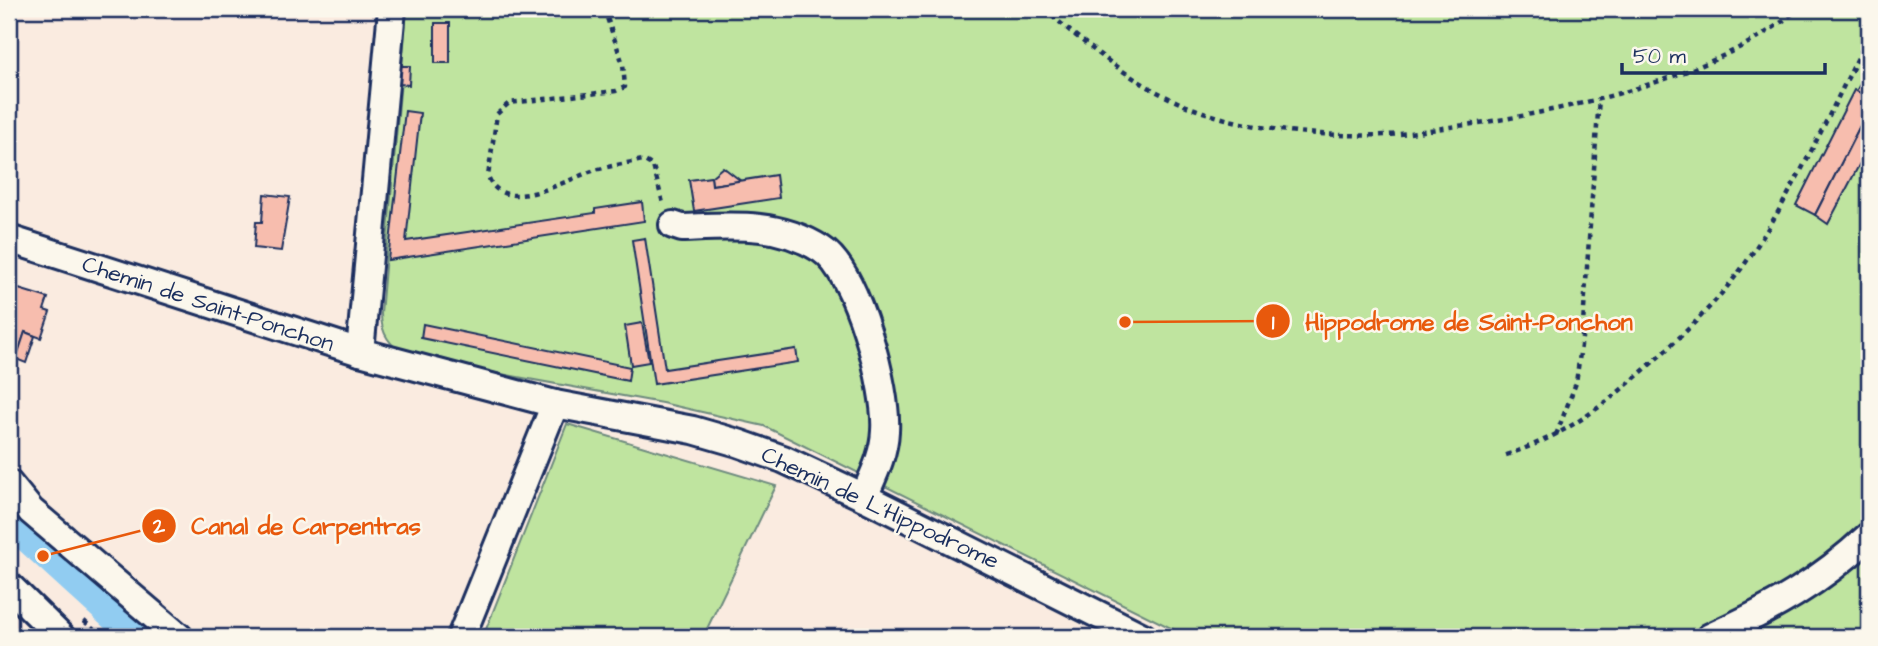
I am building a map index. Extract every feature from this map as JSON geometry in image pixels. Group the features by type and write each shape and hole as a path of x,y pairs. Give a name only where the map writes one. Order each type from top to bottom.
{"street":[{"name":"Chemin de Saint-Ponchon","path":"12,248 360,352 392,9"},
{"path":"673,225 682,228 753,225 781,230 824,250 841,269 854,297 883,402 885,430 879,464 864,497"},
{"name":"Chemin de L'Hippodrome","path":"360,352 555,404 693,430 783,459 1143,637"},
{"path":"461,637 555,404"},
{"path":"9,484 31,510 180,637"},
{"path":"1710,637 1798,594 1835,569 1869,536"},
{"path":"9,586 50,633"}],"path":[{"path":"604,9 623,64 625,87 616,91 509,103 502,107 497,114 488,176 491,185 503,194 524,196 597,170 643,160 653,166 666,215 673,225"},
{"path":"1044,9 1102,57 1148,87 1196,110 1260,126 1330,135 1390,135 1501,120 1599,98 1710,60 1781,23 1798,9"},
{"path":"1506,455 1555,436 1583,421 1708,310 1743,266 1774,219 1869,36"},
{"path":"1555,436 1576,383 1582,338 1599,98"}],"green space":[{"path":"407,9 1869,9 1869,637 1189,637 764,426 662,403 406,357 388,338 381,314"},
{"path":"567,424 776,486 703,637 483,637"}],"building":[{"path":"435,23 450,23 450,63 435,63"},
{"path":"401,66 410,66 409,85 400,84"},
{"path":"1868,71 1869,92 1867,96 1856,91"},
{"path":"1854,90 1869,97 1869,108 1815,215 1796,205"},
{"path":"1869,108 1869,146 1828,224 1815,215"},
{"path":"405,111 420,113 406,241 595,213 595,209 642,202 644,221 388,260"},
{"path":"723,167 741,181 712,185 711,177"},
{"path":"776,175 779,198 694,211 689,180 711,177 712,185"},
{"path":"264,194 290,197 281,251 254,248 256,222 262,222"},
{"path":"645,238 665,369 796,349 798,362 654,384 632,240"},
{"path":"9,286 48,298 44,310 50,312 41,338 25,332 16,359 9,357 12,313 9,312"},
{"path":"642,323 649,362 631,365 625,326"},
{"path":"423,324 630,367 628,381 421,338"},
{"path":"25,332 35,336 26,363 16,359"}],"waterway":[{"path":"9,522 135,637"}],"place":[{"name":"Hippodrome de Saint-Ponchon","path":"1125,322"},
{"name":"Canal de Carpentras","path":"43,556"}]}
